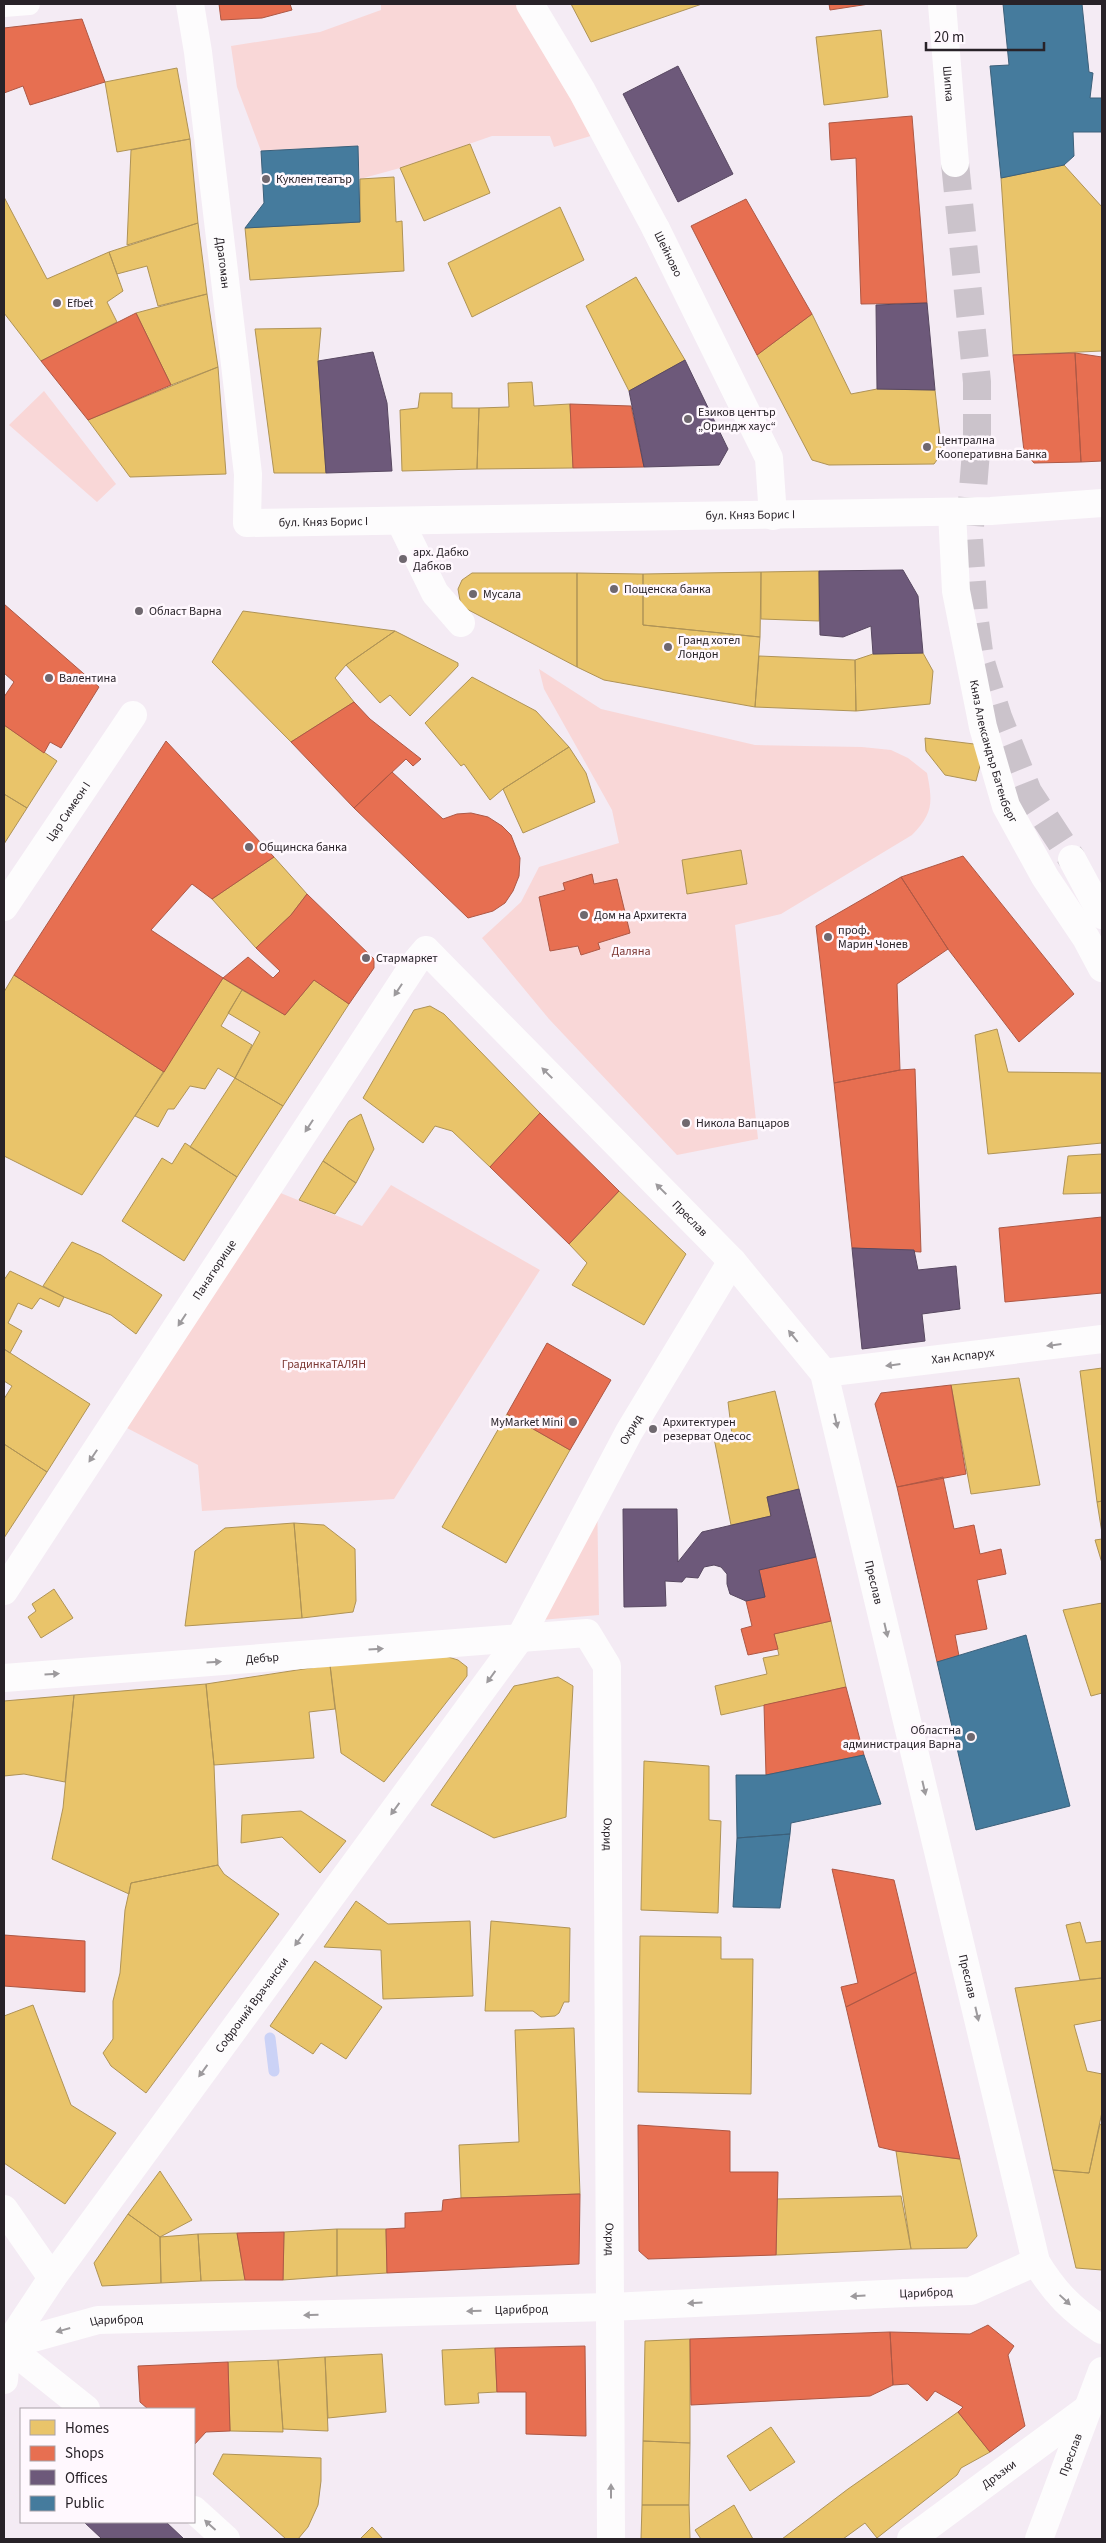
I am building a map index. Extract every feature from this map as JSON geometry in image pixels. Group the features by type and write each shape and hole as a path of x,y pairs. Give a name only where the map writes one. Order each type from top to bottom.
{"street":[{"name":"Драгоман","path":"190,4 198,52 248,474 247,523"},
{"name":"Шейново","path":"530,4 582,91 656,229 769,458 773,516"},
{"name":"Шипка","path":"942,4 955,163"},
{"name":"бул. Княз Борис I","path":"247,523 952,512 1102,503"},
{"name":"Княз Александър Батенберг","path":"952,512 956,591 984,726 1006,806 1045,877 1086,938 1102,968"},
{"path":"400,521 435,593 461,623"},
{"name":"Цар Симеон I","path":"4,907 133,715"},
{"path":"1072,859 1102,915"},
{"name":"Преслав","path":"426,950 732,1261 824,1374 1036,2262 1052,2288 1083,2317 1102,2330"},
{"name":"Панагюрище","path":"4,1591 415,963 426,950"},
{"name":"Охрид","path":"520,1638 629,1432 732,1261"},
{"name":"Хан Аспарух","path":"824,1374 1102,1338"},
{"name":"Охрид","path":"520,1638 587,1633 607,1666 611,2539"},
{"name":"Дебър","path":"4,1678 520,1638"},
{"name":"Софроний Врачански","path":"4,2380 5,2346 52,2278 520,1638"},
{"path":"4,2209 52,2278"},
{"name":"Цариброд","path":"5,2346 98,2320 610,2308 970,2291 1036,2262"},
{"path":"5,2346 85,2408"},
{"name":"Преслав","path":"1039,2539 1102,2371"},
{"name":"Дръзки","path":"911,2539 1087,2409"},
{"path":"195,2511 226,2539"}],"lane":[{"path":"4,6 29,4"}],"green space":[{"path":"381,4 530,4 604,132 554,147 550,136 492,136 400,168 360,179 358,146 261,151 237,87 231,46 320,32 381,10"},
{"path":"44,391 116,484 97,502 9,425"},
{"name":"Даляна","path":"539,669 601,709 755,745 862,747 891,750 908,758 927,773 930,807 928,814 912,835 781,914 735,925 758,1139 677,1155 549,1019 482,938 521,902 539,867 619,843 612,810 544,689"},
{"name":"ГрадинкаТАЛЯН","path":"391,1185 540,1270 394,1499 202,1511 198,1465 127,1428 278,1192 362,1226"},
{"path":"597,1493 599,1615 529,1621"}],"building: Homes":[{"path":"571,4 702,4 591,42"},
{"path":"881,30 888,97 824,105 816,37"},
{"path":"177,68 190,139 117,152 105,82"},
{"path":"190,139 198,223 127,245 131,150"},
{"path":"470,144 490,193 424,221 400,168"},
{"path":"1064,165 1102,207 1102,351 1013,355 1001,178"},
{"path":"394,177 396,222 402,221 404,271 250,280 245,228 360,222 360,179"},
{"path":"4,197 47,279 109,252 123,291 107,302 117,322 41,361 4,313"},
{"path":"560,207 584,260 472,317 448,263"},
{"path":"198,223 207,294 158,306 147,266 117,274 109,252"},
{"path":"636,277 685,360 629,391 586,306"},
{"path":"207,294 218,367 171,385 136,313"},
{"path":"812,314 851,394 877,389 935,390 942,453 934,464 829,465 812,460 757,355"},
{"path":"321,328 318,361 326,473 274,473 255,329"},
{"path":"218,367 226,474 130,477 88,420"},
{"path":"532,382 534,406 570,404 573,468 477,469 479,408 509,407 508,383"},
{"path":"420,393 452,393 452,408 479,408 477,469 402,471 400,410 418,408"},
{"path":"819,571 819,621 761,619 761,572"},
{"path":"761,572 760,637 643,625 643,574"},
{"path":"472,573 577,573 577,667 461,606 458,589 462,580"},
{"name":"Гранд хотел Лондон","path":"577,573 643,574 643,625 760,637 755,707 604,680 577,667"},
{"path":"243,611 395,631 346,665 335,678 354,702 291,742 212,662"},
{"path":"395,631 458,663 458,666 410,716 390,695 380,703 346,665"},
{"path":"923,653 933,671 930,704 856,711 855,660 873,654"},
{"path":"759,656 855,660 856,711 755,707"},
{"path":"472,677 536,711 569,747 503,789 490,800 464,764 461,766 425,723"},
{"path":"4,725 57,761 27,808 4,794"},
{"path":"925,738 974,744 981,762 976,781 945,775 926,751"},
{"path":"569,747 586,773 595,802 523,833 503,789"},
{"path":"4,794 27,808 4,844"},
{"path":"741,850 747,884 687,894 682,860"},
{"path":"274,857 307,894 291,915 256,948 212,899"},
{"path":"14,975 164,1072 82,1195 4,1156 4,992"},
{"path":"223,978 242,990 221,1026 252,1045 235,1078 218,1068 205,1089 190,1086 174,1109 168,1109 158,1127 135,1116"},
{"path":"314,980 349,1004 283,1106 235,1078 260,1032 228,1013 242,990 285,1015"},
{"path":"430,1006 444,1014 540,1113 490,1167 452,1131 435,1126 423,1143 363,1098 414,1010"},
{"path":"997,1029 1008,1072 1102,1073 1102,1143 988,1154 975,1035"},
{"path":"235,1078 283,1106 237,1177 190,1147"},
{"path":"361,1114 374,1149 356,1183 323,1161 349,1121"},
{"path":"185,1143 237,1177 184,1261 122,1221 162,1158 172,1164"},
{"path":"1102,1154 1102,1193 1063,1194 1068,1156"},
{"path":"323,1161 356,1183 335,1214 299,1200"},
{"path":"619,1191 686,1254 644,1325 572,1285 587,1263 569,1244"},
{"path":"72,1242 101,1255 162,1295 136,1334 111,1315 64,1297 43,1286"},
{"path":"10,1271 64,1297 59,1307 40,1298 32,1309 18,1303 8,1323 22,1331 10,1353 4,1349 4,1280"},
{"path":"4,1349 90,1404 47,1472 4,1444 4,1399 12,1386 4,1381"},
{"path":"1102,1368 1102,1501 1097,1502 1080,1371"},
{"path":"1019,1378 1040,1485 971,1494 951,1385"},
{"path":"775,1391 799,1489 767,1497 771,1516 731,1525 714,1438 732,1435 728,1402"},
{"path":"507,1414 570,1450 506,1563 442,1527"},
{"path":"4,1444 47,1472 4,1538"},
{"path":"1102,1501 1102,1533 1097,1502"},
{"path":"294,1523 302,1618 185,1626 195,1551 225,1528"},
{"path":"294,1523 324,1525 355,1549 356,1601 353,1612 302,1618"},
{"path":"1102,1539 1102,1563 1095,1540"},
{"path":"54,1589 73,1618 41,1638 28,1617 36,1611 32,1604"},
{"path":"1102,1603 1102,1693 1091,1696 1063,1610"},
{"path":"831,1621 846,1687 721,1715 715,1686 767,1674 763,1658 779,1655 774,1634"},
{"path":"445,1656 458,1660 467,1667 467,1676 384,1782 341,1753 330,1665"},
{"path":"330,1665 335,1709 309,1712 314,1758 214,1765 206,1684"},
{"path":"558,1677 573,1686 566,1817 494,1838 431,1805 514,1686"},
{"path":"206,1684 214,1765 218,1865 131,1883 129,1894 52,1859 63,1808 74,1695"},
{"path":"74,1695 65,1782 24,1774 4,1776 4,1701"},
{"path":"644,1761 709,1766 709,1820 721,1821 718,1913 641,1910"},
{"path":"301,1811 346,1841 320,1873 282,1837 241,1843 242,1815"},
{"path":"218,1865 224,1874 279,1914 146,2093 111,2066 103,2053 113,2039 113,2001 120,1973 125,1910 131,1883"},
{"path":"356,1901 388,1924 470,1921 473,1996 383,1999 381,1950 324,1947"},
{"path":"491,1921 570,1928 569,2002 564,2002 559,2013 555,2016 541,2017 533,2011 485,2011"},
{"path":"1080,1922 1086,1943 1102,1941 1102,1978 1080,1980 1066,1925"},
{"path":"640,1936 721,1937 721,1959 753,1959 751,2094 638,2092"},
{"path":"315,1961 382,2007 346,2059 321,2043 313,2054 270,2026"},
{"path":"1102,1978 1102,2020 1074,2025 1087,2071 1102,2074 1102,2112 1089,2173 1053,2170 1015,1988"},
{"path":"33,2005 71,2105 116,2133 65,2204 4,2163 4,2016"},
{"path":"574,2028 580,2194 461,2198 459,2145 519,2142 515,2030"},
{"path":"1100,2124 1102,2125 1102,2270 1076,2268 1053,2170 1089,2173"},
{"path":"896,2151 960,2159 977,2236 967,2248 911,2249"},
{"path":"160,2171 192,2220 160,2237 128,2214"},
{"path":"901,2196 911,2249 776,2255 777,2199"},
{"path":"128,2214 160,2237 161,2283 102,2286 94,2263"},
{"path":"337,2229 386,2229 387,2273 337,2276"},
{"path":"337,2229 337,2276 283,2280 284,2232"},
{"path":"237,2233 245,2280 201,2281 198,2234"},
{"path":"198,2234 201,2281 161,2283 160,2237"},
{"path":"690,2339 690,2443 643,2441 645,2341"},
{"path":"495,2348 497,2392 478,2393 479,2403 445,2405 442,2350"},
{"path":"382,2354 386,2412 328,2418 325,2357"},
{"path":"325,2357 328,2431 283,2429 278,2360"},
{"path":"278,2360 283,2432 230,2431 228,2362"},
{"path":"958,2412 990,2452 961,2468 957,2475 877,2538 865,2523 843,2539 782,2539 848,2489"},
{"path":"771,2427 795,2462 750,2491 727,2456"},
{"path":"643,2441 690,2443 689,2505 642,2505"},
{"path":"223,2454 321,2458 318,2505 308,2527 298,2539 286,2539 213,2474"},
{"path":"642,2505 689,2505 690,2539 641,2539"},
{"path":"734,2505 753,2539 701,2539 695,2530"},
{"path":"372,2527 383,2539 360,2539"}],"building: Shops":[{"path":"219,4 290,4 292,10 262,18 221,20"},
{"path":"829,4 869,4 830,10"},
{"path":"82,19 105,82 30,105 23,86 4,93 4,28"},
{"path":"912,116 927,303 861,304 856,158 831,160 829,123"},
{"path":"746,199 812,314 757,355 691,226"},
{"path":"136,313 171,385 88,420 41,361"},
{"path":"1075,353 1081,462 1034,463 1024,451 1013,355"},
{"path":"1075,353 1102,357 1102,461 1081,462"},
{"path":"570,404 631,406 644,467 573,468"},
{"name":"Валентина","path":"4,604 99,687 61,748 50,742 44,753 4,725 4,697 14,682 4,673"},
{"path":"354,702 370,719 421,759 413,766 406,759 354,808 291,742"},
{"path":"166,741 274,857 212,899 192,884 151,930 223,978 164,1072 14,975"},
{"path":"392,772 443,819 457,814 471,813 488,817 502,826 511,835 520,858 519,876 513,891 505,903 493,911 468,918 354,808"},
{"path":"963,856 1074,994 1019,1042 948,949 901,877"},
{"name":"Дом на Архитекта","path":"592,874 594,884 617,879 630,933 598,943 600,949 581,955 578,946 550,951 539,897 565,890 563,883"},
{"path":"901,877 948,949 897,984 900,1070 834,1083 816,926"},
{"path":"307,894 374,959 374,968 349,1004 314,980 285,1015 223,978 248,957 273,978 280,971 256,948 291,915"},
{"path":"915,1069 921,1252 852,1248 834,1083 900,1070"},
{"path":"540,1113 619,1191 569,1244 490,1167"},
{"path":"1102,1217 1102,1293 1005,1302 999,1228"},
{"path":"547,1343 611,1380 570,1450 507,1414"},
{"path":"951,1385 966,1474 897,1487 875,1404 881,1393"},
{"path":"943,1477 954,1529 974,1525 980,1554 1001,1549 1006,1574 977,1580 987,1629 955,1635 959,1656 937,1662 897,1487"},
{"path":"816,1557 831,1621 774,1634 778,1649 748,1655 741,1629 752,1626 746,1601 765,1597 759,1570"},
{"path":"846,1687 864,1755 766,1775 764,1705"},
{"path":"832,1869 894,1880 916,1972 846,2007 841,1987 858,1983"},
{"path":"4,1935 85,1941 85,1992 4,1986"},
{"path":"916,1972 960,2159 879,2147 846,2007"},
{"path":"638,2125 730,2131 730,2172 778,2172 776,2255 648,2259 639,2251"},
{"path":"580,2194 579,2264 387,2273 386,2229 405,2228 405,2213 442,2211 443,2200 461,2198"},
{"path":"284,2232 283,2280 245,2280 237,2233"},
{"path":"988,2325 1014,2346 1008,2355 1025,2426 990,2452 958,2412 963,2407 935,2391 927,2401 908,2384 893,2385 890,2332 970,2334"},
{"path":"890,2332 893,2385 870,2396 691,2405 690,2339"},
{"path":"585,2346 586,2436 526,2434 526,2392 497,2392 495,2348"},
{"path":"228,2362 230,2431 206,2432 195,2444 195,2408 147,2408 140,2402 138,2366"}],"building: Offices":[{"path":"678,66 733,174 678,202 623,94"},
{"path":"927,303 935,390 877,389 876,305"},
{"path":"373,352 387,403 392,471 326,473 318,361"},
{"path":"685,360 728,449 719,465 644,467 629,391"},
{"path":"903,570 918,596 923,653 873,654 871,626 843,637 820,635 819,571"},
{"path":"852,1248 914,1250 918,1270 956,1266 960,1309 922,1314 925,1341 862,1349"},
{"path":"799,1489 816,1557 759,1570 765,1597 746,1601 730,1594 727,1574 721,1567 714,1565 704,1567 698,1578 686,1577 682,1582 665,1581 666,1606 624,1607 623,1509 677,1509 678,1562 702,1532 771,1516 767,1497"},
{"path":"85,2523 167,2523 184,2539 102,2539"}],"building: Public":[{"path":"1003,4 1082,4 1089,72 1093,73 1090,98 1102,98 1102,132 1073,132 1074,156 1064,165 1001,178 990,66 1009,65"},
{"path":"358,146 360,222 245,228 264,203 261,151"},
{"path":"1026,1635 1070,1806 976,1830 937,1662"},
{"path":"864,1755 881,1804 791,1823 790,1834 737,1838 736,1775 766,1775"},
{"path":"790,1834 780,1908 733,1907 737,1838"}],"waterway":[{"path":"270,2038 274,2071"}],"tunnel":[{"path":"955,163 977,382 977,439 969,539 974,614 980,659 998,717 1028,792 1072,859"}],"place":[{"name":"Куклен театър","path":"266,179"},
{"name":"Efbet","path":"57,303"},
{"name":"Езиков център „Ориндж хаус“","path":"688,419"},
{"name":"Централна Кооперативна Банка","path":"927,447"},
{"name":"арх. Дабко Дабков","path":"403,559"},
{"name":"Пощенска банка","path":"614,589"},
{"name":"Мусала","path":"473,594"},
{"name":"Област Варна","path":"139,611"},
{"name":"Гранд хотел Лондон","path":"668,647"},
{"name":"Валентина","path":"49,678"},
{"name":"Общинска банка","path":"249,847"},
{"name":"Дом на Архитекта","path":"584,915"},
{"name":"проф. Марин Чонев","path":"828,937"},
{"name":"Стармаркет","path":"366,958"},
{"name":"Никола Вапцаров","path":"686,1123"},
{"name":"MyMarket Mini","path":"573,1422"},
{"name":"Архитектурен резерват Одесос","path":"653,1429"},
{"name":"Областна администрация Варна","path":"971,1737"}]}
